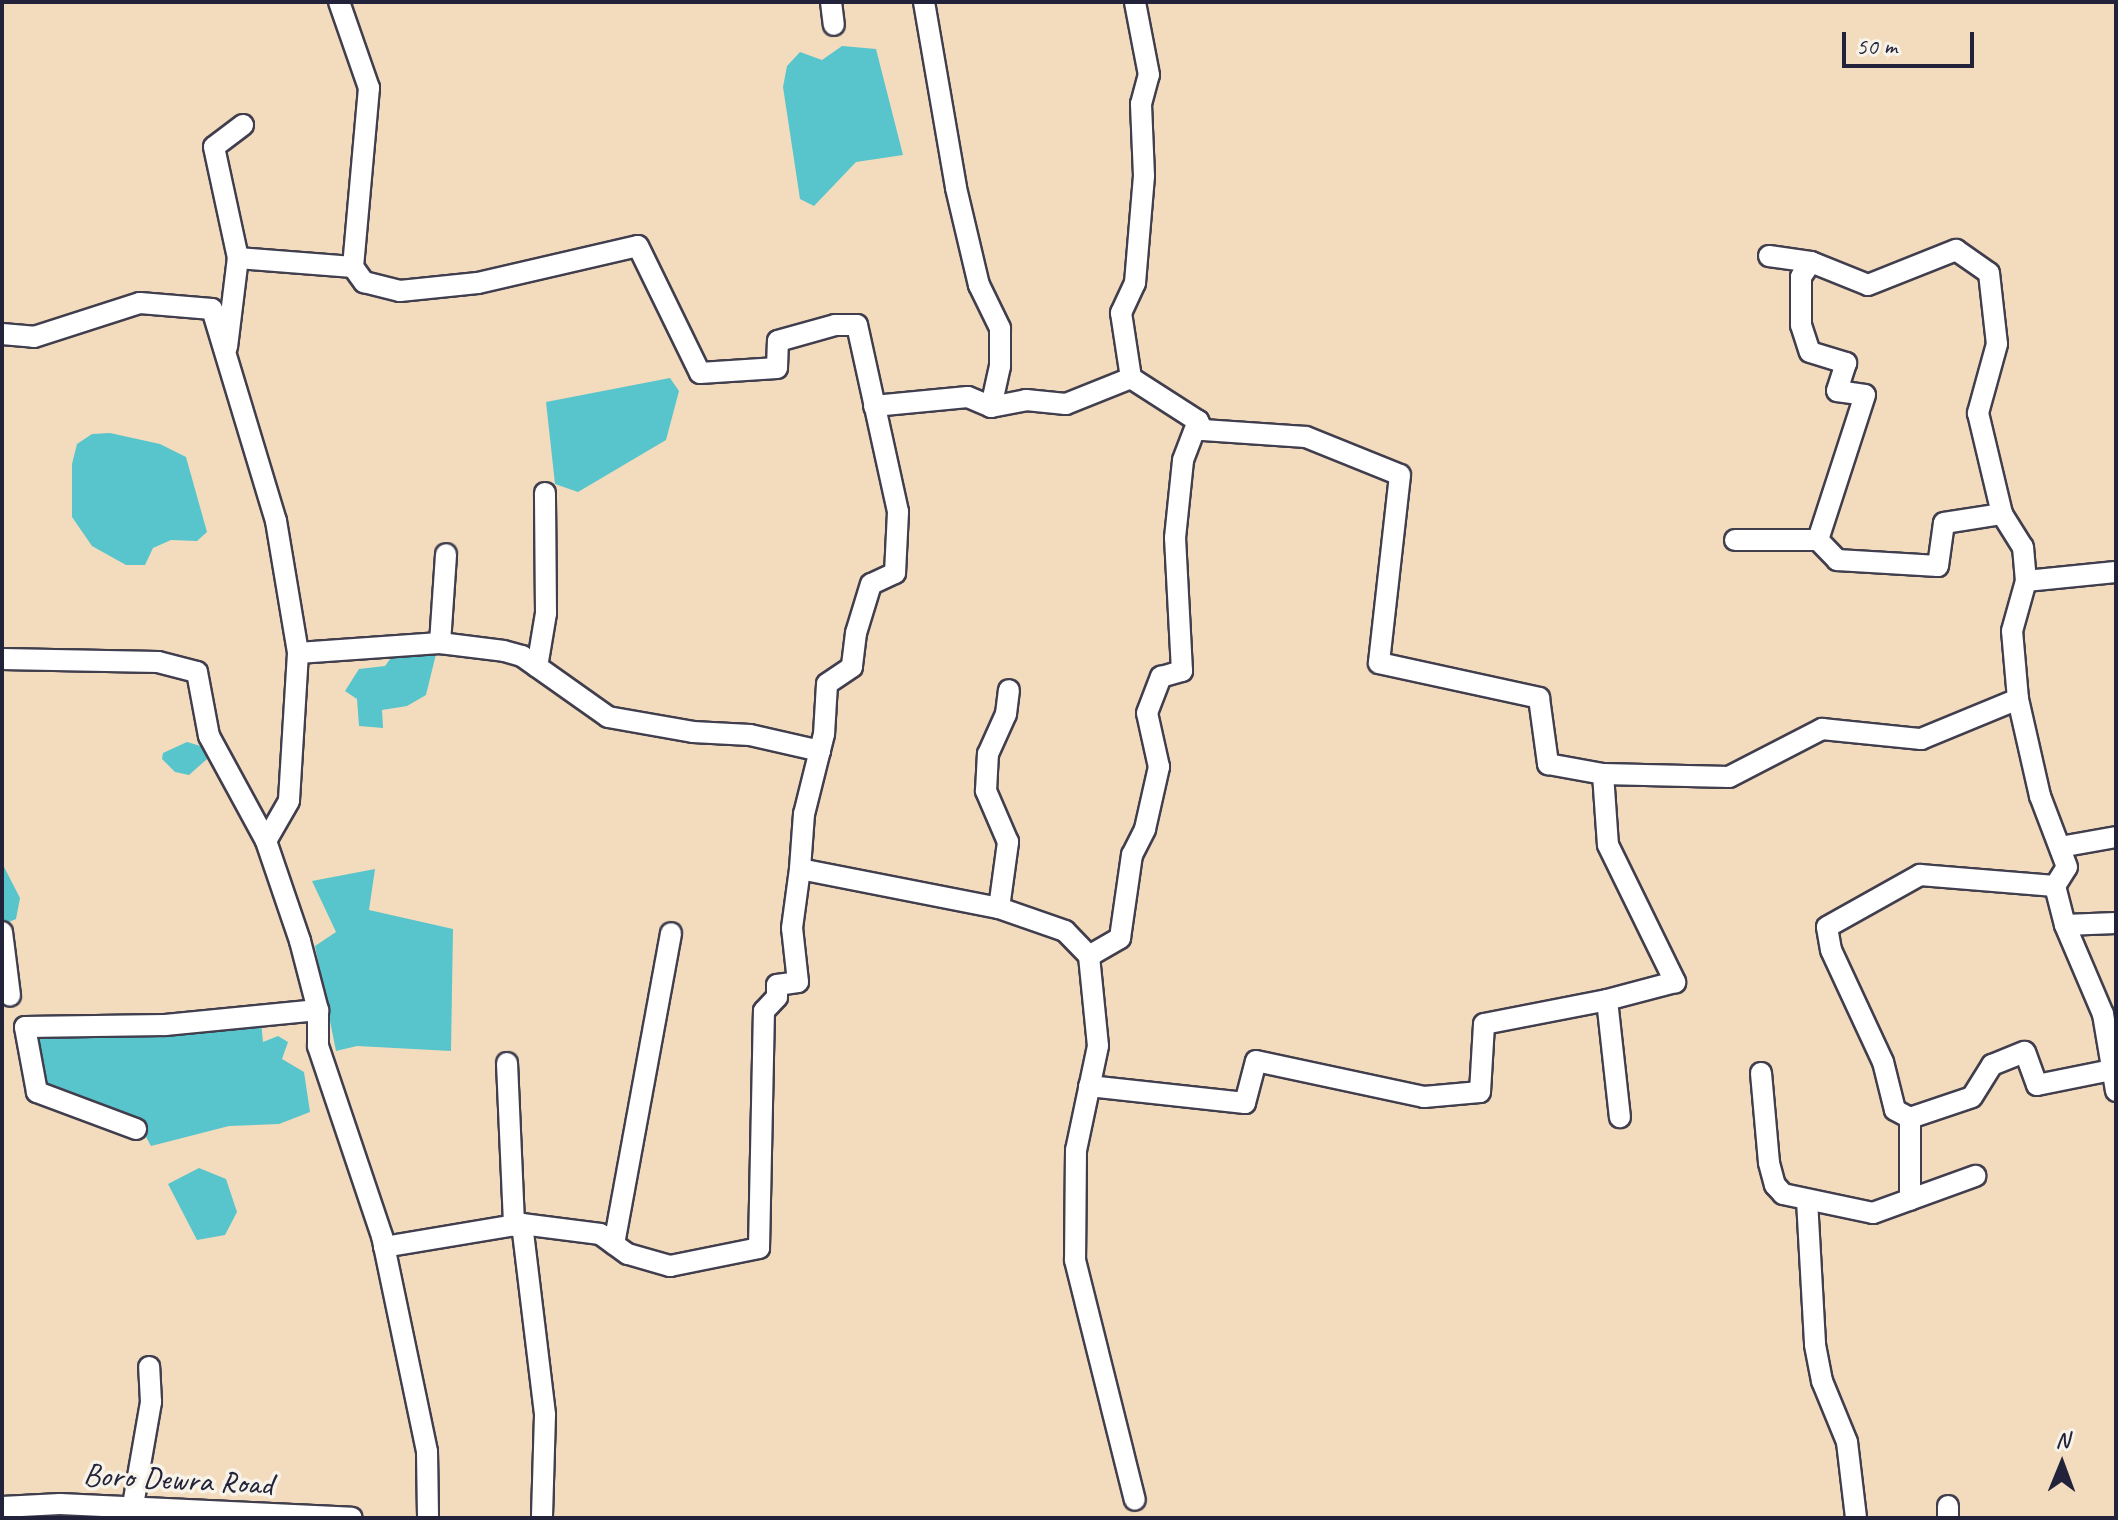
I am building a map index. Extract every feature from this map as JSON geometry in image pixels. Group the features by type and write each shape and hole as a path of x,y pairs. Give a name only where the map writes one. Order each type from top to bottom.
{"street":[{"path":"339,2 369,88 353,267 364,282 400,291 478,283 638,246 700,373 777,368 778,341 835,325 857,325 898,512 895,573 871,584 856,633 852,667 827,684 820,751 804,814 792,928 798,982 777,985 777,997 764,1011 759,1248 670,1266 628,1254 600,1234 518,1225 384,1247"},
{"path":"831,2 834,25"},
{"path":"924,2 960,202 979,285 1000,328 1000,366 991,407"},
{"path":"1135,2 1149,75 1141,104 1144,176 1135,283 1121,313 1131,378 1198,421 1203,430 1306,437 1400,475 1379,663 1539,698 1548,764 1603,774 1729,777 1822,729 1921,739 2018,699"},
{"path":"226,359 238,258 214,147 243,125"},
{"path":"1769,256 1811,262 1868,285 1956,250 1989,273 1997,344 1978,413 2002,514 2023,547 2026,581 2012,631 2018,699 2040,796 2067,867 2055,886 2065,925 2103,1014 2116,1091"},
{"path":"238,258 353,267"},
{"path":"1811,262 1801,277 1801,325 1810,352 1846,363 1837,391 1865,395 1818,540"},
{"path":"2,334 34,337 140,303 212,309 276,521 298,653 289,801 266,841"},
{"path":"874,406 968,397 991,407 1026,400 1066,404 1131,378"},
{"path":"1089,956 1120,938 1132,855 1145,829 1159,767 1147,713 1161,677 1182,671 1175,538 1183,460 1198,421"},
{"path":"537,667 546,613 545,493"},
{"path":"1735,540 1818,540 1837,560 1938,566 1944,523 2002,514"},
{"path":"440,643 446,554"},
{"path":"2026,581 2116,572"},
{"path":"298,653 440,643 504,651 537,667 608,717 693,732 750,735 820,751"},
{"path":"2,659 158,662 197,672 209,736 266,841 318,1010 318,1046 384,1247 427,1452 428,1518"},
{"path":"999,908 1008,842 986,791 988,754 1006,714 1009,690"},
{"path":"1089,1086 1245,1103 1256,1061 1424,1097 1480,1092 1484,1024 1607,1000 1675,982 1608,845 1603,774"},
{"path":"2060,847 2116,837"},
{"path":"800,869 999,908 1065,931 1089,956 1098,1046 1076,1150 1075,1260 1135,1500"},
{"path":"2055,886 1920,875 1827,927 1831,950 1883,1062 1895,1110 1910,1118 1972,1097 1992,1065 2025,1052 2037,1085 2114,1069"},
{"path":"2065,925 2116,923"},
{"path":"2,932 6,996 25,1027 37,1092 136,1129"},
{"path":"614,1244 671,933"},
{"path":"1607,1000 1620,1117"},
{"path":"25,1027 165,1025 318,1010"},
{"path":"507,1063 518,1225 545,1415 542,1518"},
{"path":"1761,1073 1775,1185 1783,1194 1873,1213 1975,1176"},
{"path":"1910,1118 1910,1200"},
{"path":"1807,1200 1815,1345 1822,1381 1847,1442 1856,1518"},
{"path":"132,1511 151,1402 149,1367"},
{"name":"Boro Dewra Road","path":"2,1507 60,1504 132,1511 352,1518"}],"water":[{"path":"842,46 876,49 903,155 856,162 814,206 800,199 783,87 787,66 800,52 822,60"},
{"path":"670,378 679,391 666,440 578,492 555,484 546,402"},
{"path":"110,433 160,444 186,457 207,532 197,541 171,540 153,548 145,565 126,565 92,546 72,517 72,464 77,444 92,434"},
{"path":"415,648 436,654 426,695 407,706 382,710 383,728 359,726 357,699 345,691 359,669 385,666 396,651"},
{"path":"187,742 204,747 207,759 189,775 175,772 162,759 163,753"},
{"path":"2,863 20,898 16,919 2,925"},
{"path":"375,869 369,910 453,929 451,1051 357,1046 336,1051 315,946 336,932 312,881"},
{"path":"261,1021 263,1042 278,1036 288,1042 282,1059 304,1072 310,1112 279,1124 229,1126 151,1146 140,1126 42,1090 28,1032"},
{"path":"199,1168 226,1179 237,1212 225,1235 197,1240 168,1184"}]}
